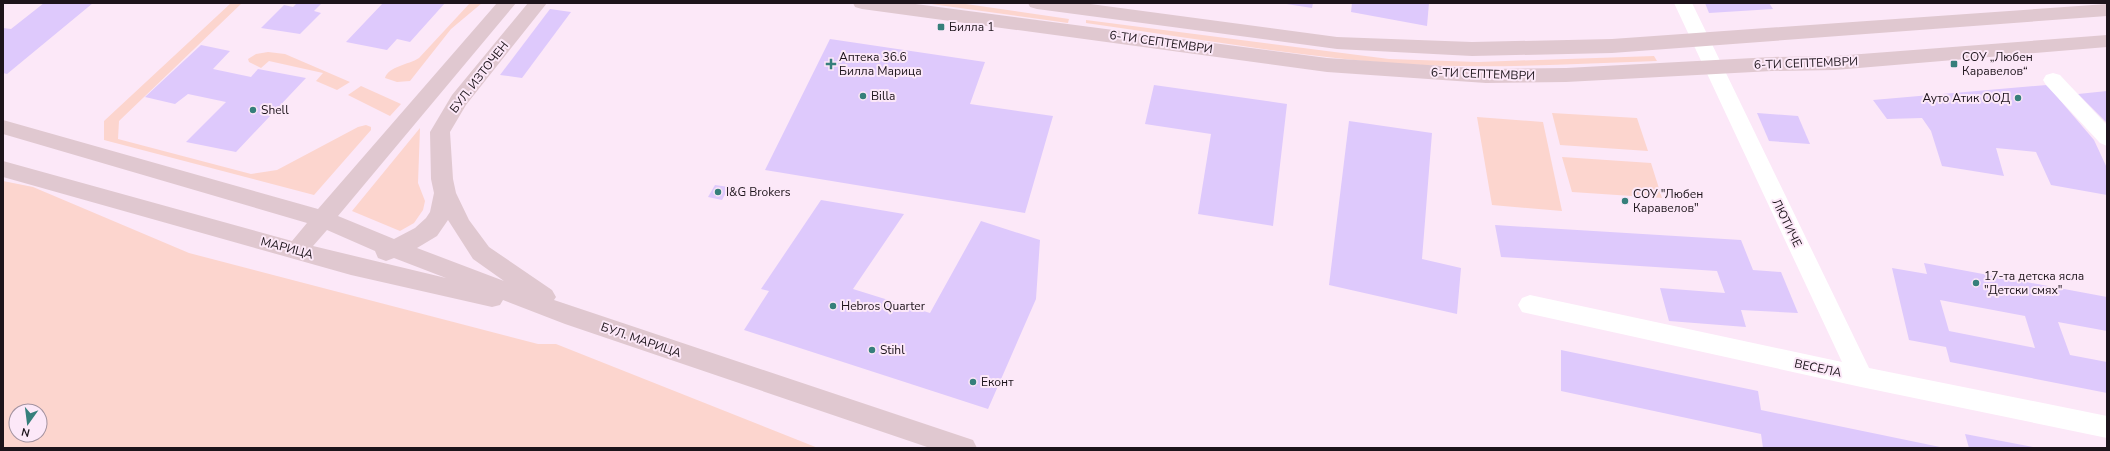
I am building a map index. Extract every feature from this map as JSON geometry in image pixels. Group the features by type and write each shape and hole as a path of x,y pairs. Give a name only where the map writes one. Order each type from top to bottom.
{"street":[{"path":"296,251 438,82 507,3"},
{"name":"БУЛ. ИЗТОЧЕН","path":"538,3 459,100 440,132 442,179 444,193 461,224 481,253 574,317"},
{"name":"6-ТИ СЕПТЕМВРИ","path":"862,3 1359,68 1486,76 1566,75 1836,63 2107,42"},
{"name":"6-ТИ СЕПТЕМВРИ","path":"1038,3 1337,43 1472,49 1612,46 1700,41 2107,10"},
{"name":"ЛЮТИЧЕ","path":"1683,3 1861,377"},
{"path":"2053,80 2107,138"},
{"path":"3,127 323,219"},
{"name":"МАРИЦА","path":"3,169 351,266 574,317"},
{"path":"351,266 394,249 418,237 430,228 439,217 444,193"},
{"name":"БУЛ. МАРИЦА","path":"323,219 394,249 574,317 964,448"},
{"name":"ВЕСЕЛА","path":"1530,305 1861,377 2107,427"}],"shaded area":[{"path":"231,3 242,3 119,121 118,139 251,174 277,170 358,127 366,125 371,127 371,130 314,195 104,140 104,121"},
{"path":"470,3 482,3 451,29 410,81 397,82 385,78 390,71 395,68 419,58"},
{"path":"924,3 959,3 1069,19 1068,23"},
{"path":"1086,20 1389,59 1478,62 1654,56 1657,61 1489,66 1388,63 1350,60 1237,45 1086,23"},
{"path":"268,52 285,54 350,82 337,90 316,81 323,73 269,61 261,68 249,62 248,59 256,54"},
{"path":"361,86 401,104 390,116 348,95"},
{"path":"1552,113 1637,118 1648,151 1560,145"},
{"path":"1477,117 1543,122 1562,211 1492,205"},
{"path":"420,128 418,183 425,201 423,210 414,223 400,231 352,211"},
{"path":"1562,157 1651,163 1662,198 1572,192"},
{"path":"3,181 33,187 189,253 538,344 556,344 818,448 3,448"}],"building":[{"path":"44,3 93,3 7,74 3,73 3,28 11,29"},
{"path":"297,3 322,3 314,11 321,13 300,34 261,28 284,5 293,7"},
{"path":"383,3 445,3 410,42 397,39 387,50 346,42"},
{"path":"1280,3 1313,3 1312,8"},
{"path":"1352,3 1429,3 1427,26 1351,12"},
{"path":"1705,3 1769,3 1773,9 1709,13"},
{"path":"550,9 571,12 522,78 500,75"},
{"path":"830,39 985,62 970,104 1053,116 1025,213 765,170"},
{"path":"201,45 230,51 213,69 251,77 258,69 306,78 236,152 186,142 226,102 188,94 175,104 145,97"},
{"path":"1154,85 1287,104 1273,226 1198,214 1211,134 1145,124"},
{"path":"2047,85 2094,140 2107,168 2107,195 2051,185 2036,152 1996,148 2004,176 1942,166 1931,131 1922,118 1887,119 1873,100"},
{"path":"2107,91 2107,123 2078,94"},
{"path":"1757,113 1798,116 1810,144 1769,141"},
{"path":"1349,121 1432,133 1422,259 1461,268 1457,314 1329,285"},
{"name":"I&G Brokers","path":"715,185 729,187 722,200 708,197"},
{"name":"Hebros Quarter","path":"821,200 904,214 853,289 930,313 981,221 1040,240 1036,299 988,409 744,330 769,291 761,289"},
{"path":"1495,225 1741,240 1753,270 1781,272 1798,313 1741,310 1746,327 1669,321 1660,288 1725,293 1717,271 1501,257"},
{"path":"1924,263 2107,297 2107,331 2058,322 2070,355 2107,362 2107,393 1950,362 1946,347 1909,340 1892,268 1927,274","holes":["1940,300 2025,316 2035,348 1949,331"]},
{"path":"1561,350 1758,391 1761,410 1945,448 1763,448 1761,434 1561,391"},
{"path":"1965,434 2033,447 2033,448 1969,448"}],"place":[{"name":"Билла 1","path":"941,27"},
{"name":"Аптека 36.6 Билла Марица","path":"831,64"},
{"name":"СОУ „Любен Каравелов“","path":"1954,64"},
{"name":"Billa","path":"863,96"},
{"name":"Ауто Атик ООД","path":"2018,98"},
{"name":"Shell","path":"253,110"},
{"name":"I&G Brokers","path":"718,192"},
{"name":"СОУ \"Любен Каравелов\"","path":"1625,201"},
{"name":"17-та детска ясла \"Детски смях\"","path":"1976,283"},
{"name":"Hebros Quarter","path":"833,306"},
{"name":"Stihl","path":"872,350"},
{"name":"Еконт","path":"973,382"}]}
